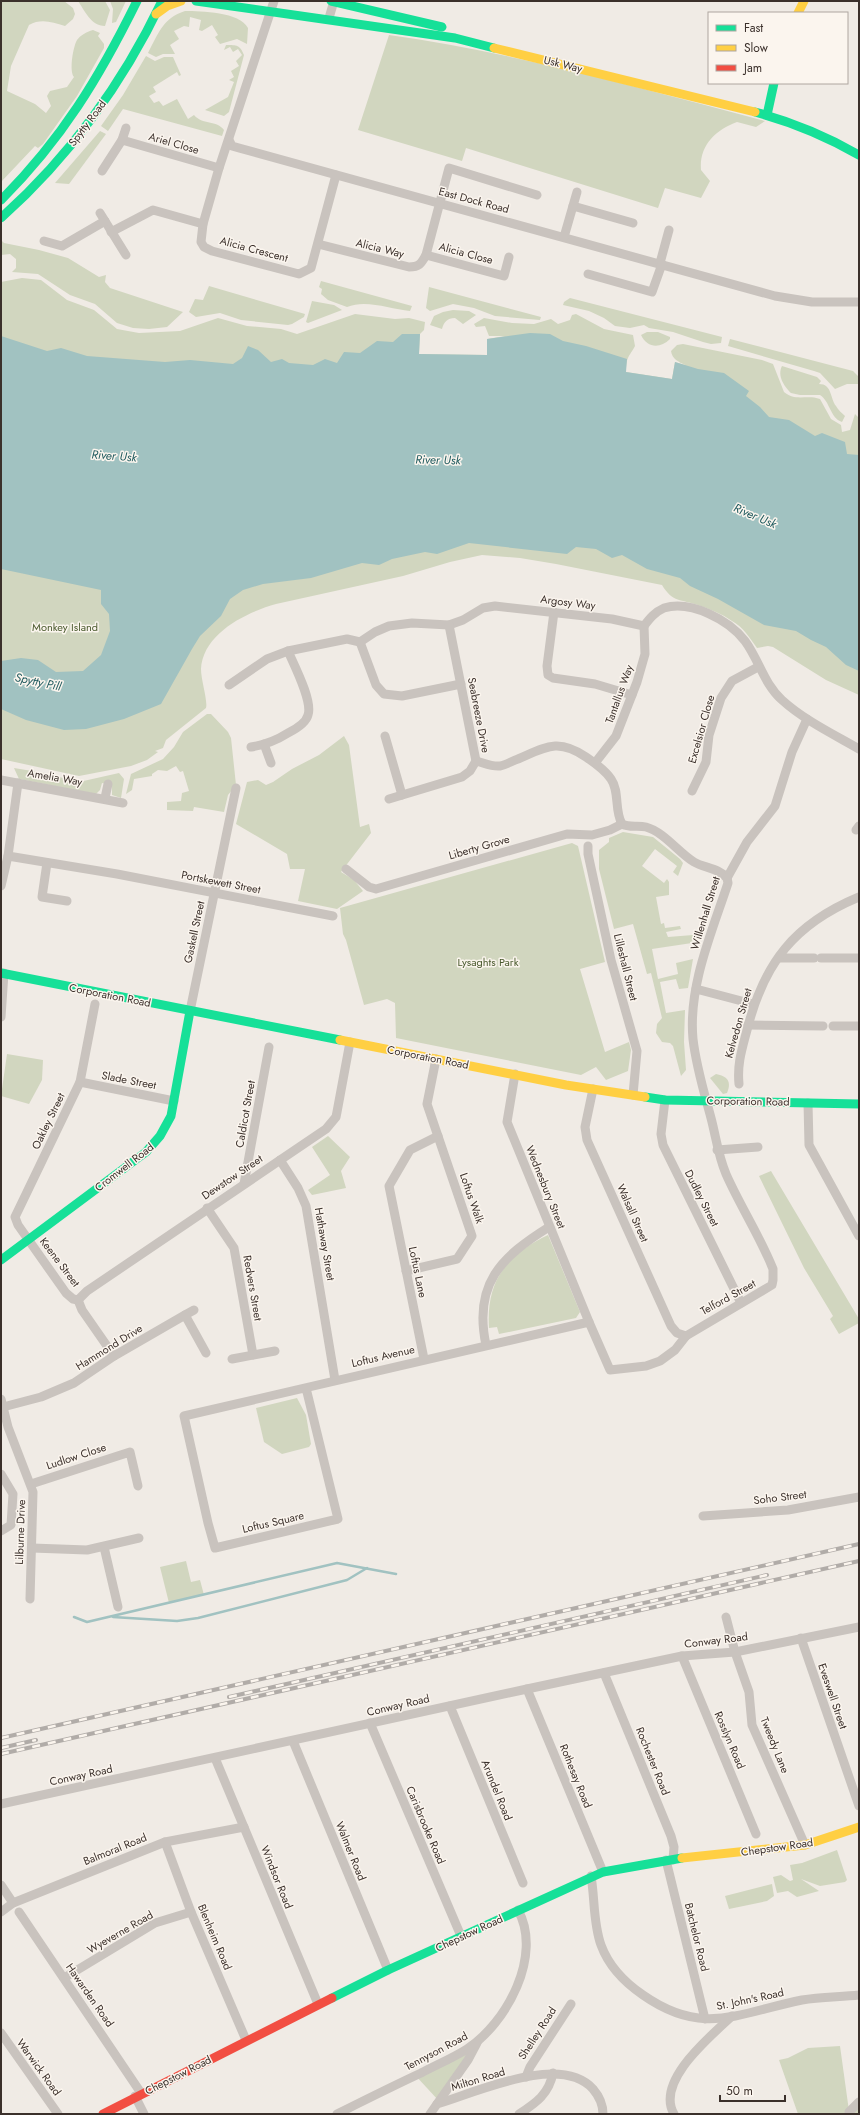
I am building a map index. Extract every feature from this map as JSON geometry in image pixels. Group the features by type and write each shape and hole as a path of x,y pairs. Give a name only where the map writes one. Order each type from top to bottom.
{"main road":[{"path":"120,34 137,1"},
{"path":"120,34 145,1"},
{"path":"156,15 162,1"},
{"path":"156,15 167,6 181,1"},
{"name":"Usk Way","path":"196,1 238,8 329,18 428,32 477,42 803,118 859,146"},
{"name":"Usk Way","path":"241,1 257,9"},
{"name":"Usk Way","path":"333,1 544,50 768,111 814,131 859,155"},
{"path":"798,12 804,1"},
{"name":"Spytty Road","path":"4,216 50,170 98,111 134,56 156,15"},
{"name":"Spytty Road","path":"1,200 37,163 59,136 96,79 120,34"},
{"path":"768,111 774,84"},
{"name":"Corporation Road","path":"3,973 562,1084 665,1100 859,1104"},
{"name":"Cromwell Road","path":"1,1260 146,1152 158,1141 165,1130 174,1101 190,1011"},
{"name":"Chepstow Road","path":"103,2114 318,2004 591,1876 603,1872 669,1860 805,1845 859,1826"}],"street":[{"path":"229,140 274,1"},
{"path":"329,18 333,1"},
{"path":"102,171 122,140 126,128"},
{"name":"Ariel Close","path":"122,140 219,168"},
{"name":"Alicia Crescent","path":"229,140 219,168 204,224 201,242 204,247 299,274 311,268 336,175"},
{"name":"East Dock Road","path":"229,140 232,146 239,148 792,300 859,302"},
{"path":"426,255 449,168 537,195"},
{"path":"564,237 577,192"},
{"path":"572,206 633,223"},
{"path":"112,232 153,210 204,224"},
{"path":"100,213 126,255"},
{"path":"44,241 62,246 105,221"},
{"path":"588,274 652,292 661,264 669,230"},
{"name":"Alicia Way","path":"318,244 408,267 416,267 421,263 426,255"},
{"name":"Alicia Close","path":"426,255 504,276 509,257"},
{"path":"644,626 654,614 664,608 679,606 690,608 715,618 736,632 750,650 772,691 807,719 859,748"},
{"name":"Argosy Way","path":"360,642 389,626 412,623 449,625 463,620 487,607 554,612 612,619 644,626"},
{"path":"554,612 546,666 548,675 553,678 595,684 632,695"},
{"name":"Seabreeze Drive","path":"389,799 462,777 470,771 476,761 449,625"},
{"name":"Tantallus Way","path":"595,763 616,736 632,695 645,654 644,626"},
{"path":"229,684 267,659 288,651 347,639 360,642 376,685 384,694 402,696 461,684"},
{"path":"251,747 264,744 296,728 305,720 309,713 306,695 288,651"},
{"name":"Excelsior Close","path":"692,791 706,762 709,735 721,698 732,681 758,667"},
{"name":"Willenhall Street","path":"706,1100 700,1081 693,1038 693,1015 696,989 705,953 728,883 727,878 747,842 775,806 794,747 807,719"},
{"path":"385,736 402,795"},
{"path":"264,744 271,763"},
{"path":"476,761 490,765 502,766 542,749 563,745 575,750 595,763 614,785 622,824 628,826 646,827 654,831 695,862 723,874 727,878"},
{"name":"Amelia Way","path":"1,780 105,798 123,803"},
{"path":"1,884 8,856 18,783"},
{"path":"105,798 108,784"},
{"name":"Gaskell Street","path":"190,1011 236,788"},
{"name":"Liberty Grove","path":"346,869 369,887 376,889 567,834 592,835 610,830 622,824"},
{"name":"Lilleshall Street","path":"588,846 588,854 611,960 637,1051 633,1095"},
{"name":"Portskewett Street","path":"8,856 333,916"},
{"path":"47,863 42,897 67,901"},
{"name":"Kelvedon Street","path":"739,1084 738,1060 754,1004 765,976 798,933 814,920 859,897"},
{"path":"779,958 859,958"},
{"path":"1,1017 3,973"},
{"path":"696,989 754,1004"},
{"name":"Oakley Street","path":"28,1240 15,1217 80,1082 95,1004"},
{"path":"748,1025 823,1026"},
{"path":"833,1026 859,1026"},
{"name":"Dewstow Street","path":"78,1300 87,1290 326,1129 336,1117 350,1042"},
{"name":"Caldicot Street","path":"244,1184 269,1047"},
{"path":"436,1059 427,1104 438,1136"},
{"name":"Wednesbury Street","path":"514,1074 507,1122 589,1322"},
{"name":"Slade Street","path":"80,1082 174,1101"},
{"name":"Walsall Street","path":"593,1088 585,1128 587,1140 668,1321 674,1330 686,1336"},
{"name":"Dudley Street","path":"665,1100 661,1134 663,1145 741,1302"},
{"name":"Telford Street","path":"589,1322 610,1370 646,1366 660,1361 675,1350 686,1336 741,1302 770,1287 773,1282 774,1273 730,1182 718,1150 706,1100"},
{"path":"808,1103 809,1145 859,1236"},
{"name":"Loftus Lane","path":"424,1359 389,1183 410,1150 438,1136"},
{"name":"Loftus Walk","path":"406,1271 457,1259 472,1236 438,1136"},
{"path":"718,1150 758,1147"},
{"name":"Hathaway Street","path":"280,1160 298,1188 306,1206 335,1380"},
{"name":"Redvers Street","path":"207,1208 234,1248 253,1355"},
{"path":"486,1345 483,1321 486,1295 491,1282 504,1261 513,1252 549,1227"},
{"name":"Keene Street","path":"28,1240 66,1292 73,1299 78,1300 80,1308 114,1356"},
{"name":"Hammond Drive","path":"2,1403 41,1397 63,1388 114,1356 194,1310"},
{"path":"185,1315 206,1352"},
{"name":"Loftus Avenue","path":"184,1416 424,1359 589,1322"},
{"path":"232,1358 275,1350"},
{"name":"Loftus Square","path":"184,1416 215,1548 338,1519 306,1388"},
{"name":"Lilburne Drive","path":"2,1403 8,1427 31,1484 34,1496 30,1599"},
{"name":"Ludlow Close","path":"31,1484 134,1451 138,1486"},
{"path":"1,1474 12,1491 12,1521 8,1528 1,1531"},
{"name":"Soho Street","path":"703,1516 788,1510 859,1498"},
{"path":"32,1548 73,1550 104,1547 139,1538"},
{"path":"104,1547 118,1607"},
{"path":"726,1617 735,1652"},
{"name":"Conway Road","path":"1,1804 682,1656 735,1652 859,1627"},
{"name":"Eveswell Street","path":"801,1638 859,1806"},
{"name":"Tweedy Lane","path":"735,1652 749,1692 752,1725 805,1845"},
{"name":"Rosslyn Road","path":"682,1656 756,1834"},
{"name":"Rochester Road","path":"604,1673 674,1847 669,1860"},
{"name":"Rothesay Road","path":"527,1689 603,1872"},
{"name":"Arundel Road","path":"450,1706 523,1883"},
{"name":"Carisbrooke Road","path":"370,1723 461,1936"},
{"name":"Walmer Road","path":"293,1741 388,1970"},
{"name":"Windsor Road","path":"215,1758 296,1956 318,2004"},
{"name":"Balmoral Road","path":"1,1912 13,1903 165,1842 244,1827"},
{"name":"Blenheim Road","path":"165,1842 191,1912 246,2040"},
{"name":"Batchelor Road","path":"669,1860 705,2019"},
{"name":"St. John's Road","path":"591,1876 598,1937 605,1955 617,1973 635,1990 671,2012 691,2018 705,2019 732,2016 804,2000 859,1995"},
{"path":"1,1885 13,1903"},
{"name":"Tennyson Road","path":"337,2114 456,2055 477,2042 500,2014 522,1974 526,1958 526,1934 524,1922 518,1910"},
{"name":"Hawarden Road","path":"19,1912 64,1978 138,2095 144,2114"},
{"name":"Wyeverne Road","path":"64,1978 155,1923 191,1912"},
{"name":"Shelley Road","path":"526,2077 530,2067 571,2004"},
{"path":"674,2114 670,2106 670,2098 678,2076 692,2056 732,2016"},
{"name":"Warwick Road","path":"1,2033 58,2114"},
{"name":"Milton Road","path":"430,2114 468,2060 477,2042"},
{"path":"519,2114 540,2099 546,2092 553,2073"},
{"name":"Milton Road","path":"437,2104 526,2077 553,2073 574,2076 585,2082 598,2097 603,2114"},
{"path":"849,2112 859,2102"}],"green space":[{"path":"1,1 64,1 73,8 75,14 73,19 65,26 42,21 29,25 11,66 7,91 35,104 46,113 51,106 47,96 50,91 67,87 74,77 72,70 72,59 77,40 84,34 93,30 100,33 98,36 104,44 104,48 77,96 43,144 38,148 35,146 1,182"},
{"path":"78,1 105,1 110,10 105,26 96,24 92,21"},
{"path":"110,1 126,1 116,22 112,23 113,9"},
{"path":"185,11 200,11 220,14 237,19 244,23 248,28 247,44 237,39 220,44 215,37 218,35 212,25 202,31 199,30 201,20 190,17 189,27 184,26 174,31 179,39 170,45 175,54 163,54 156,57 148,53 158,33 166,22"},
{"path":"389,35 484,51 531,61 765,121 756,127 737,122 715,134 706,146 701,161 701,170 710,181 701,198 665,188 658,208 466,148 462,161 358,130"},
{"path":"226,45 238,46 244,55 229,112 224,116 205,110 228,97 234,82 229,80 234,77 231,71 239,66 236,61 242,55 238,49 233,52 230,47 224,50"},
{"path":"146,56 155,61 164,57 173,57 181,75 179,76 177,72 153,87 156,92 149,96 154,103 159,101 163,106 177,99 188,119 194,115 201,120 221,127 224,130 222,136 123,109 108,131 101,126 123,95"},
{"path":"100,131 106,134 69,184 55,183"},
{"path":"1,240 4,243 68,258 99,277 106,275 105,282 110,288 183,312 167,327 149,329 133,328 117,323 95,304 70,295 38,274 12,272 16,268 16,259 10,254 1,255"},
{"path":"22,278 41,280 67,300 94,310 117,329 139,333 180,331 218,318 247,326 281,329 297,334 355,314 395,319 409,318 425,322 424,330 420,334 419,354 487,355 487,339 505,336 489,336 485,326 476,327 474,324 484,318 512,323 534,324 551,319 558,324 570,320 572,315 576,314 604,329 633,335 635,346 627,360 626,372 672,379 675,362 685,365 674,358 671,351 677,345 683,344 762,360 773,364 784,392 788,395 793,397 811,397 820,399 831,419 841,425 842,432 850,430 855,414 859,418 859,506 1,363 1,282"},
{"path":"321,281 412,306 410,311 370,304 347,307 328,300 321,294 322,289 319,287"},
{"path":"209,286 305,314 304,317 288,325 241,320 220,313 196,317 189,312 195,299 203,300"},
{"path":"429,287 541,317 540,320 495,316 474,308 453,304 430,311 426,308"},
{"path":"570,298 722,337 721,343 711,344 673,332 649,328 644,325 630,328 615,326 604,318 589,311 563,305 564,302"},
{"path":"312,301 334,305 342,310 308,323 306,322"},
{"path":"453,310 469,311 476,315 463,324 455,318 450,319 445,322 442,329 430,325 434,316"},
{"path":"647,332 658,332 670,337 670,339 658,346 650,345 641,335"},
{"path":"730,339 853,371 859,377 859,384 847,384 835,389 820,373 728,346"},
{"path":"782,366 817,377 821,381 819,384 826,386 829,389 834,403 845,416 842,422 835,417 826,401 820,395 800,395 791,393 781,377 780,373"},
{"name":"Monkey Island","path":"1,495 171,534 707,547 859,671 859,695 826,680 773,647 768,646 757,648 746,633 736,623 711,610 674,598 662,585 520,558 482,555 450,562 403,576 276,604 252,612 228,626 209,645 204,656 201,669 206,708 166,740 163,748 155,751 158,752 147,760 131,766 79,776 1,759"},
{"path":"207,714 211,714 228,732 231,738 236,785 228,795 224,812 194,807 193,811 167,810 167,802 181,801 182,793 189,791 183,771 180,772 176,766 167,771 158,770 152,774 152,776 134,779 132,790 126,794 131,774 163,759 174,747 183,732"},
{"path":"344,736 349,745 360,827 369,824 371,833 341,872 354,880 363,891 337,909 298,901 305,869 290,869 287,854 236,824 247,782 258,780 266,785 273,782 292,769 319,755"},
{"path":"14,768 44,773 79,782 119,773 124,779 121,798 112,795 112,785 102,783 100,790 96,794 19,779"},
{"path":"623,832 653,837 683,863 678,876 673,872 677,866 655,849 642,866 664,883 667,879 669,882 669,895 656,897 661,924 664,923 665,928 680,926 681,929 666,932 668,937 693,935 692,943 652,949 658,979 678,974 676,963 693,959 688,988 679,989 676,979 660,982 666,1013 685,1010 684,1042 686,1070 681,1076 673,1046 670,1043 662,1042 656,1033 657,1024 662,1018 651,973 647,974 633,924 614,929 599,869 599,850 609,842 609,838"},
{"name":"Lysaghts Park","path":"572,843 578,846 605,962 580,969 605,1052 629,1042 631,1050 628,1071 606,1080 596,1067 581,1075 396,1038 395,1003 387,999 364,1005 343,934 340,908"},
{"path":"7,1054 43,1060 42,1080 29,1104 1,1096"},
{"path":"716,1074 723,1076 728,1080 729,1085 727,1093 723,1094 710,1078"},
{"path":"328,1136 350,1157 341,1171 346,1188 312,1195 308,1190 330,1175 312,1147"},
{"path":"771,1171 859,1319 859,1323 839,1334 830,1319 833,1316 804,1268 759,1176"},
{"path":"548,1235 580,1312 576,1318 499,1334 497,1327 489,1328 491,1296 496,1283 502,1271 521,1251"},
{"path":"297,1398 306,1415 311,1444 309,1447 282,1454 264,1442 256,1408"},
{"path":"186,1561 191,1582 200,1580 204,1595 169,1603 160,1567"},
{"path":"837,1850 847,1880 845,1882 820,1886 801,1879 819,1891 797,1897 788,1891 777,1893 773,1877 781,1875 790,1881 793,1880 790,1865 802,1863"},
{"path":"772,1884 774,1896 767,1901 729,1909 725,1896"},
{"path":"477,2041 439,2101 415,2075"},
{"path":"840,2046 849,2111 859,2102 859,2114 798,2114 779,2060 788,2058 808,2048"}],"water":[{"path":"530,333 550,334 563,341 586,346 627,359 626,372 672,379 675,362 698,369 724,373 749,391 746,396 760,407 769,417 789,420 815,436 822,433 845,442 847,454 859,455 859,671 846,665 826,647 796,631 764,625 718,599 690,586 680,578 647,569 622,555 612,558 596,549 576,547 567,554 469,543 437,554 425,552 392,559 379,565 362,563 311,578 263,584 243,590 230,599 221,616 200,636 161,704 124,719 86,729 64,730 26,720 1,709 1,661 21,658 38,660 56,672 83,671 101,655 110,631 109,614 101,604 101,590 1,569 1,336 47,351 61,348 87,356 165,362 190,360 233,364 242,358 248,346 258,350 271,362 282,359 289,363 313,365 325,359 337,363 344,352 360,353 377,341 393,342 402,334 420,334 419,354 487,355 487,339"}],"waterway":[{"path":"74,1617 87,1622 337,1563 396,1574"},
{"path":"113,1617 177,1621 198,1618 347,1580 367,1568"}],"railway":[{"path":"1,1738 859,1544"},
{"path":"1,1754 859,1561"},
{"path":"229,1697 767,1575"},
{"path":"1,1748 36,1740"}],"traffic: fast":[{"path":"1,200 23,177 61,131 93,82 137,1"},
{"path":"1,218 50,170 92,118 130,62 162,1"},
{"path":"196,1 455,38 494,48"},
{"path":"331,1 442,27"},
{"path":"767,115 774,84"},
{"path":"755,112 808,130 859,155"},
{"path":"1,973 340,1040"},
{"path":"1,1260 146,1152 160,1136 171,1116 190,1011"},
{"path":"645,1097 665,1100 859,1104"},
{"path":"332,1998 388,1970 603,1872 682,1858"}],"traffic: slow":[{"path":"156,14 167,6 181,1"},
{"path":"798,12 804,1"},
{"path":"494,48 755,112"},
{"path":"340,1040 566,1085 645,1097"},
{"path":"682,1858 805,1845 859,1827"}],"traffic: jam":[{"path":"103,2114 332,1998"}],"water label":[{"name":"River Usk","path":"114,456"},
{"name":"River Usk","path":"438,460"},
{"name":"River Usk","path":"755,516"},
{"name":"Spytty Pill","path":"38,682"}]}
